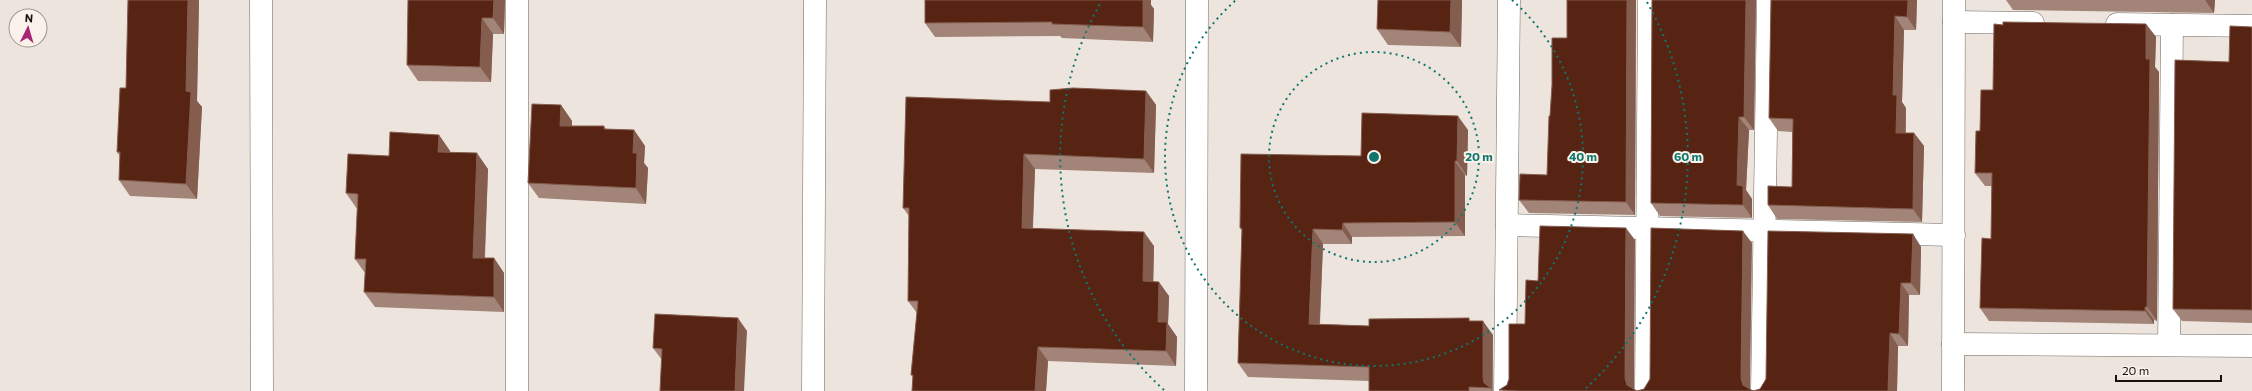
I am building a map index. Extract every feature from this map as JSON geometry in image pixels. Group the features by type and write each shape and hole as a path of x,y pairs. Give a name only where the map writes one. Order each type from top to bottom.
{"street":[{"path":"261,0 262,391"},
{"path":"517,0 517,391"},
{"path":"813,391 815,0"},
{"path":"1196,391 1197,0"},
{"path":"1505,391 1509,0"},
{"path":"1646,391 1649,0"},
{"path":"1762,391 1768,0"},
{"path":"1953,391 1954,0"},
{"path":"1954,22 2056,23"},
{"path":"2095,24 2252,26"},
{"path":"2169,345 2172,25"},
{"path":"1507,225 1954,235"},
{"path":"1953,344 2252,346"}],"building":[{"path":"128,0 188,0 186,91 191,92 186,184 119,180 120,152 117,152 120,88 126,88"},
{"path":"408,0 494,0 493,18 482,18 480,67 407,65"},
{"path":"925,0 1143,0 1143,27 1052,24 1052,22 925,23"},
{"path":"1378,0 1451,0 1450,32 1377,29"},
{"path":"1567,0 1627,0 1626,202 1519,200 1520,174 1547,175 1549,116 1552,85 1552,38 1567,38"},
{"path":"1652,0 1746,0 1744,117 1739,117 1737,185 1743,186 1743,205 1651,203"},
{"path":"1771,0 1908,0 1907,17 1895,16 1893,95 1897,95 1896,133 1914,133 1913,209 1768,205 1768,186 1792,187 1793,119 1769,118"},
{"path":"2003,22 2146,24 2146,59 2150,59 2147,307 2145,307 2145,311 1980,308 1982,238 1991,239 1992,173 1975,173 1976,131 1980,131 1981,90 1993,90 1994,24 2003,25"},
{"path":"2230,26 2252,27 2252,310 2173,309 2175,60 2229,62"},
{"path":"1073,88 1146,91 1144,159 1024,154 1022,228 1144,232 1143,281 1159,282 1158,322 1167,322 1166,351 1038,347 1035,391 912,391 913,375 911,375 918,301 908,301 909,208 903,208 906,97 1050,102 1050,90"},
{"path":"532,104 561,105 560,126 604,126 604,129 634,130 633,153 637,153 636,188 528,183"},
{"path":"1362,113 1458,116 1457,161 1455,161 1455,222 1343,223 1342,230 1313,229 1309,324 1369,326 1369,319 1469,318 1469,321 1483,321 1483,377 1484,383 1491,388 1469,387 1469,391 1369,391 1369,367 1238,363 1242,228 1240,228 1241,154 1361,156"},
{"path":"390,132 439,135 438,152 477,153 473,258 494,258 494,297 364,292 366,259 355,259 358,194 346,193 348,154 389,156"},
{"path":"1540,226 1626,228 1625,378 1627,385 1637,391 1499,390 1507,385 1509,379 1509,324 1525,324 1526,280 1538,281"},
{"path":"1651,228 1743,231 1741,378 1743,385 1753,391 1637,391 1644,389 1650,379"},
{"path":"1768,231 1913,234 1911,283 1901,283 1899,334 1890,333 1888,391 1753,391 1760,389 1766,379"},
{"path":"655,314 738,318 735,391 660,391 662,349 653,348"}]}
